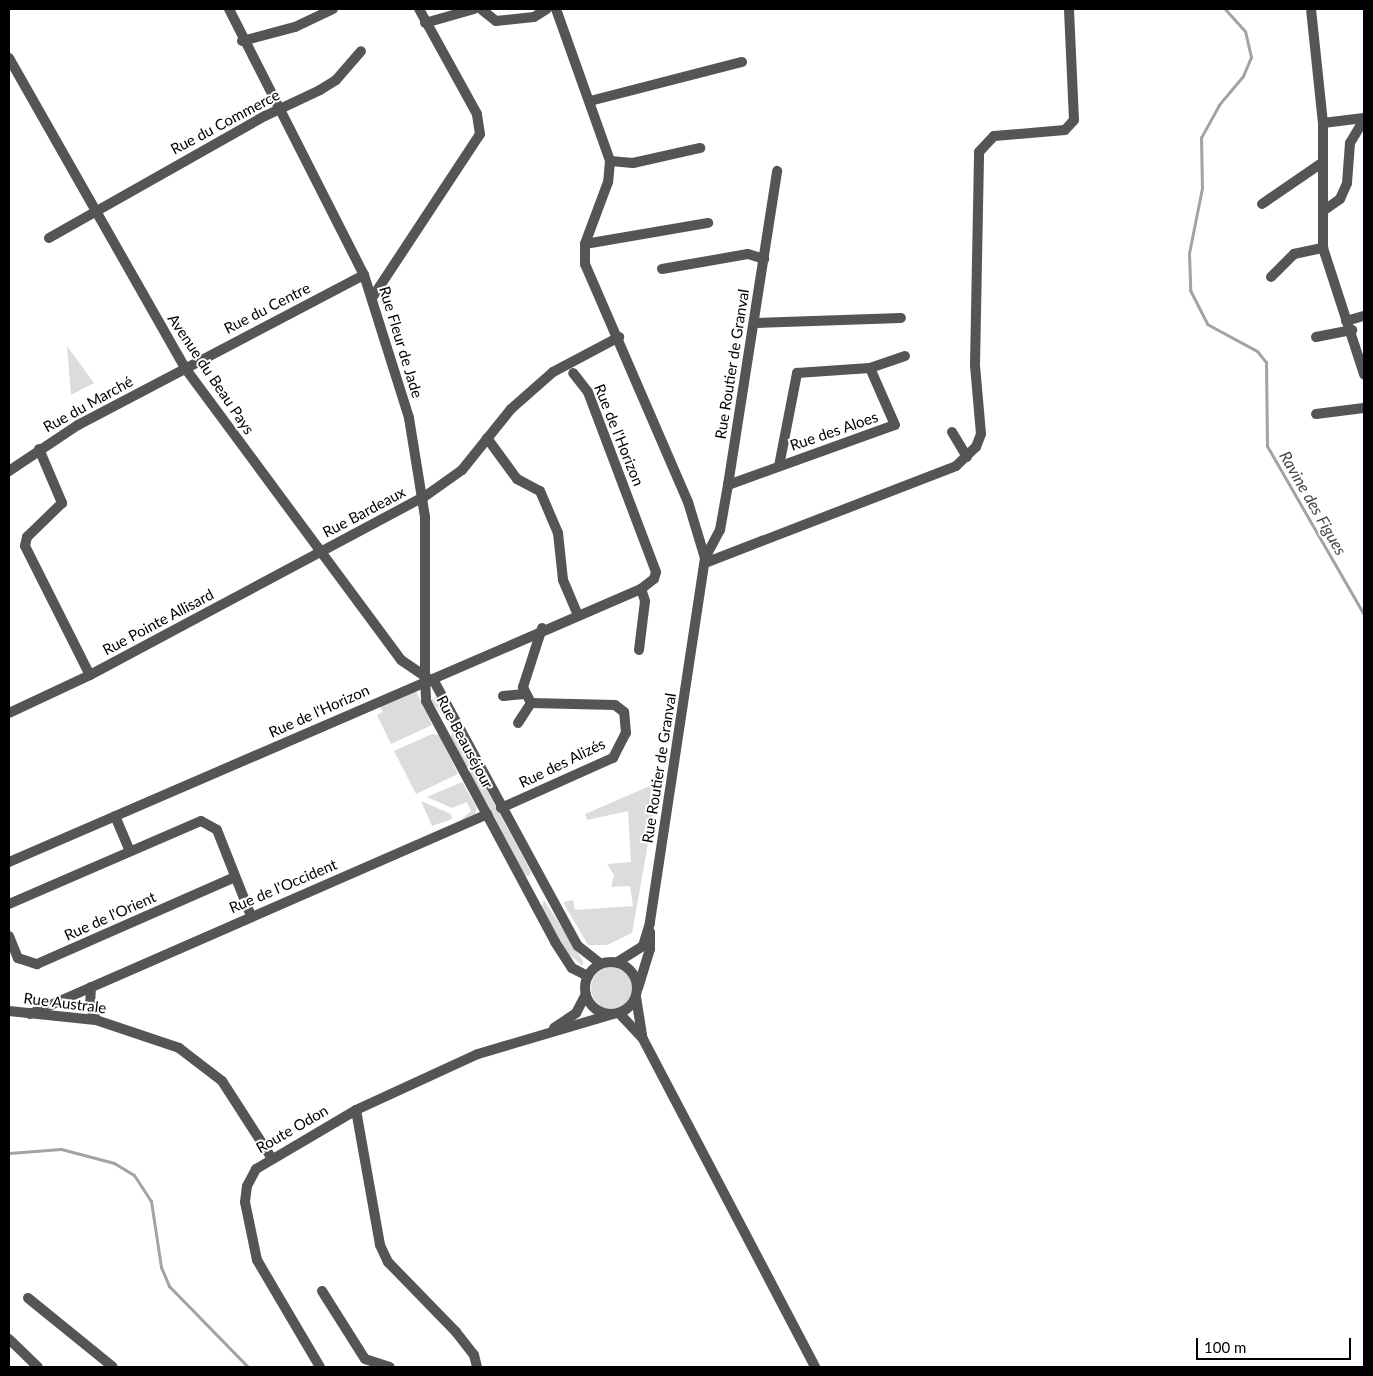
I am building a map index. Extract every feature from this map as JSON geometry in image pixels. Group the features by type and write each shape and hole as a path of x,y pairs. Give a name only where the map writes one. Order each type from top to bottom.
{"street":[{"name":"Rue Fleur de Jade","path":"229,9 242,41 277,111 364,276 409,418 424,497 426,679"},
{"path":"242,41 295,27 333,9"},
{"path":"372,298 480,134 477,114 420,9"},
{"path":"426,23 474,9"},
{"path":"482,9 496,21 534,16 547,9"},
{"name":"Rue Routier de Granval","path":"556,9 610,161 608,182 585,244 588,274 619,337 701,536 705,561"},
{"path":"705,561 956,466 967,457 981,434 975,365 979,152 994,136 1065,130 1074,120 1070,9"},
{"path":"1311,9 1323,123 1323,248 1346,321 1352,330 1364,374"},
{"name":"Rue du Commerce","path":"49,238 94,211 336,80 361,51"},
{"name":"Avenue du Beau Pays","path":"9,58 94,211 185,368 319,553 404,664 426,679"},
{"path":"590,101 742,62"},
{"path":"1323,123 1364,119"},
{"path":"1323,211 1340,199 1347,183 1350,142 1364,119"},
{"path":"610,161 634,163 700,148"},
{"path":"1262,204 1323,162"},
{"name":"Rue Routier de Granval","path":"650,924 705,561 720,530 756,323 776,171"},
{"path":"585,244 708,223"},
{"path":"1271,277 1294,254 1323,248"},
{"path":"662,269 748,254 764,259"},
{"name":"Rue du Centre","path":"185,368 364,276"},
{"path":"1346,321 1364,316"},
{"path":"756,323 901,318"},
{"path":"1316,337 1352,330"},
{"name":"Rue Bardeaux","path":"319,553 424,497 462,470 511,409 562,364 619,337"},
{"name":"Rue des Aloes","path":"779,466 797,373 870,368 905,356"},
{"name":"Rue du Marché","path":"9,471 39,449 185,368"},
{"name":"Rue des Aloes","path":"728,485 895,425 870,368"},
{"name":"Rue de l'Horizon","path":"9,862 542,628 641,589 656,572 588,392 573,374"},
{"path":"1316,414 1364,408"},
{"path":"952,432 967,457"},
{"path":"487,438 517,479 540,491 558,533 563,580 577,613"},
{"path":"39,449 50,473 61,508 25,543 90,675"},
{"name":"Rue Pointe Allisard","path":"9,713 90,675 319,553"},
{"path":"639,650 645,601 641,589"},
{"path":"518,723 531,703 525,694 542,628"},
{"name":"Rue Beauséjour","path":"588,976 572,968 555,942 426,701 426,679 435,683 578,946 601,964"},
{"path":"502,696 525,694"},
{"name":"Rue des Alizés","path":"502,808 602,764 619,752 625,738 624,712 615,705 531,703"},
{"name":"Rue de l'Occident","path":"30,1014 487,814"},
{"path":"115,816 130,851"},
{"path":"9,904 193,822 207,821 217,830 251,916"},
{"name":"Rue de l'Orient","path":"9,936 23,963 37,964 235,877"},
{"path":"650,924 643,946 617,962 601,964 588,976 586,994 599,1011 616,1014 643,1039 815,1367"},
{"path":"616,1014 637,993 650,949 650,924"},
{"path":"617,962 632,971 643,1039"},
{"path":"91,987 90,1006 96,1020"},
{"name":"Route Odon","path":"547,1032 576,1013 586,994"},
{"name":"Rue Australe","path":"9,1011 96,1020 179,1048 222,1081 270,1157"},
{"name":"Route Odon","path":"320,1367 269,1284 248,1228 246,1186 256,1169 270,1157 356,1110 478,1054 547,1032 616,1014"},
{"path":"356,1110 380,1245 388,1262 474,1355 477,1367"},
{"path":"322,1291 365,1359 390,1367"},
{"path":"28,1298 112,1367"},
{"path":"9,1339 38,1367"},
{"path":"468,1367 474,1355"}],"shaded area":[{"path":"67,346 94,383 71,395"},
{"path":"416,691 432,725 391,744 377,715 383,712 380,706"},
{"path":"436,697 449,720 448,724 431,700"},
{"path":"452,732 457,734 531,872 529,876 524,876 451,737"},
{"path":"432,734 439,735 458,774 416,794 394,751"},
{"path":"462,782 477,808 475,814 460,821 471,811 467,802 452,808 427,797"},
{"path":"659,782 632,933 607,945 588,945 563,902 573,900 575,910 633,906 630,886 611,887 614,875 607,864 631,862 628,811 587,820 585,814"},
{"path":"421,801 451,814 452,819 432,826"},
{"path":"544,900 583,961 583,966 567,953 542,907"},
{"path":"608,967 616,967 627,973 633,988 627,1003 616,1009 608,1009 597,1003 591,992 591,984 597,973"}],"waterway":[{"name":"Ravine des Figues","path":"1225,9 1245,31 1251,57 1243,76 1219,105 1201,137 1202,188 1189,253 1190,290 1207,324 1257,351 1266,362 1267,446 1364,615"},
{"path":"9,1153 61,1149 114,1163 134,1175 151,1201 161,1267 169,1286 248,1367"}]}
